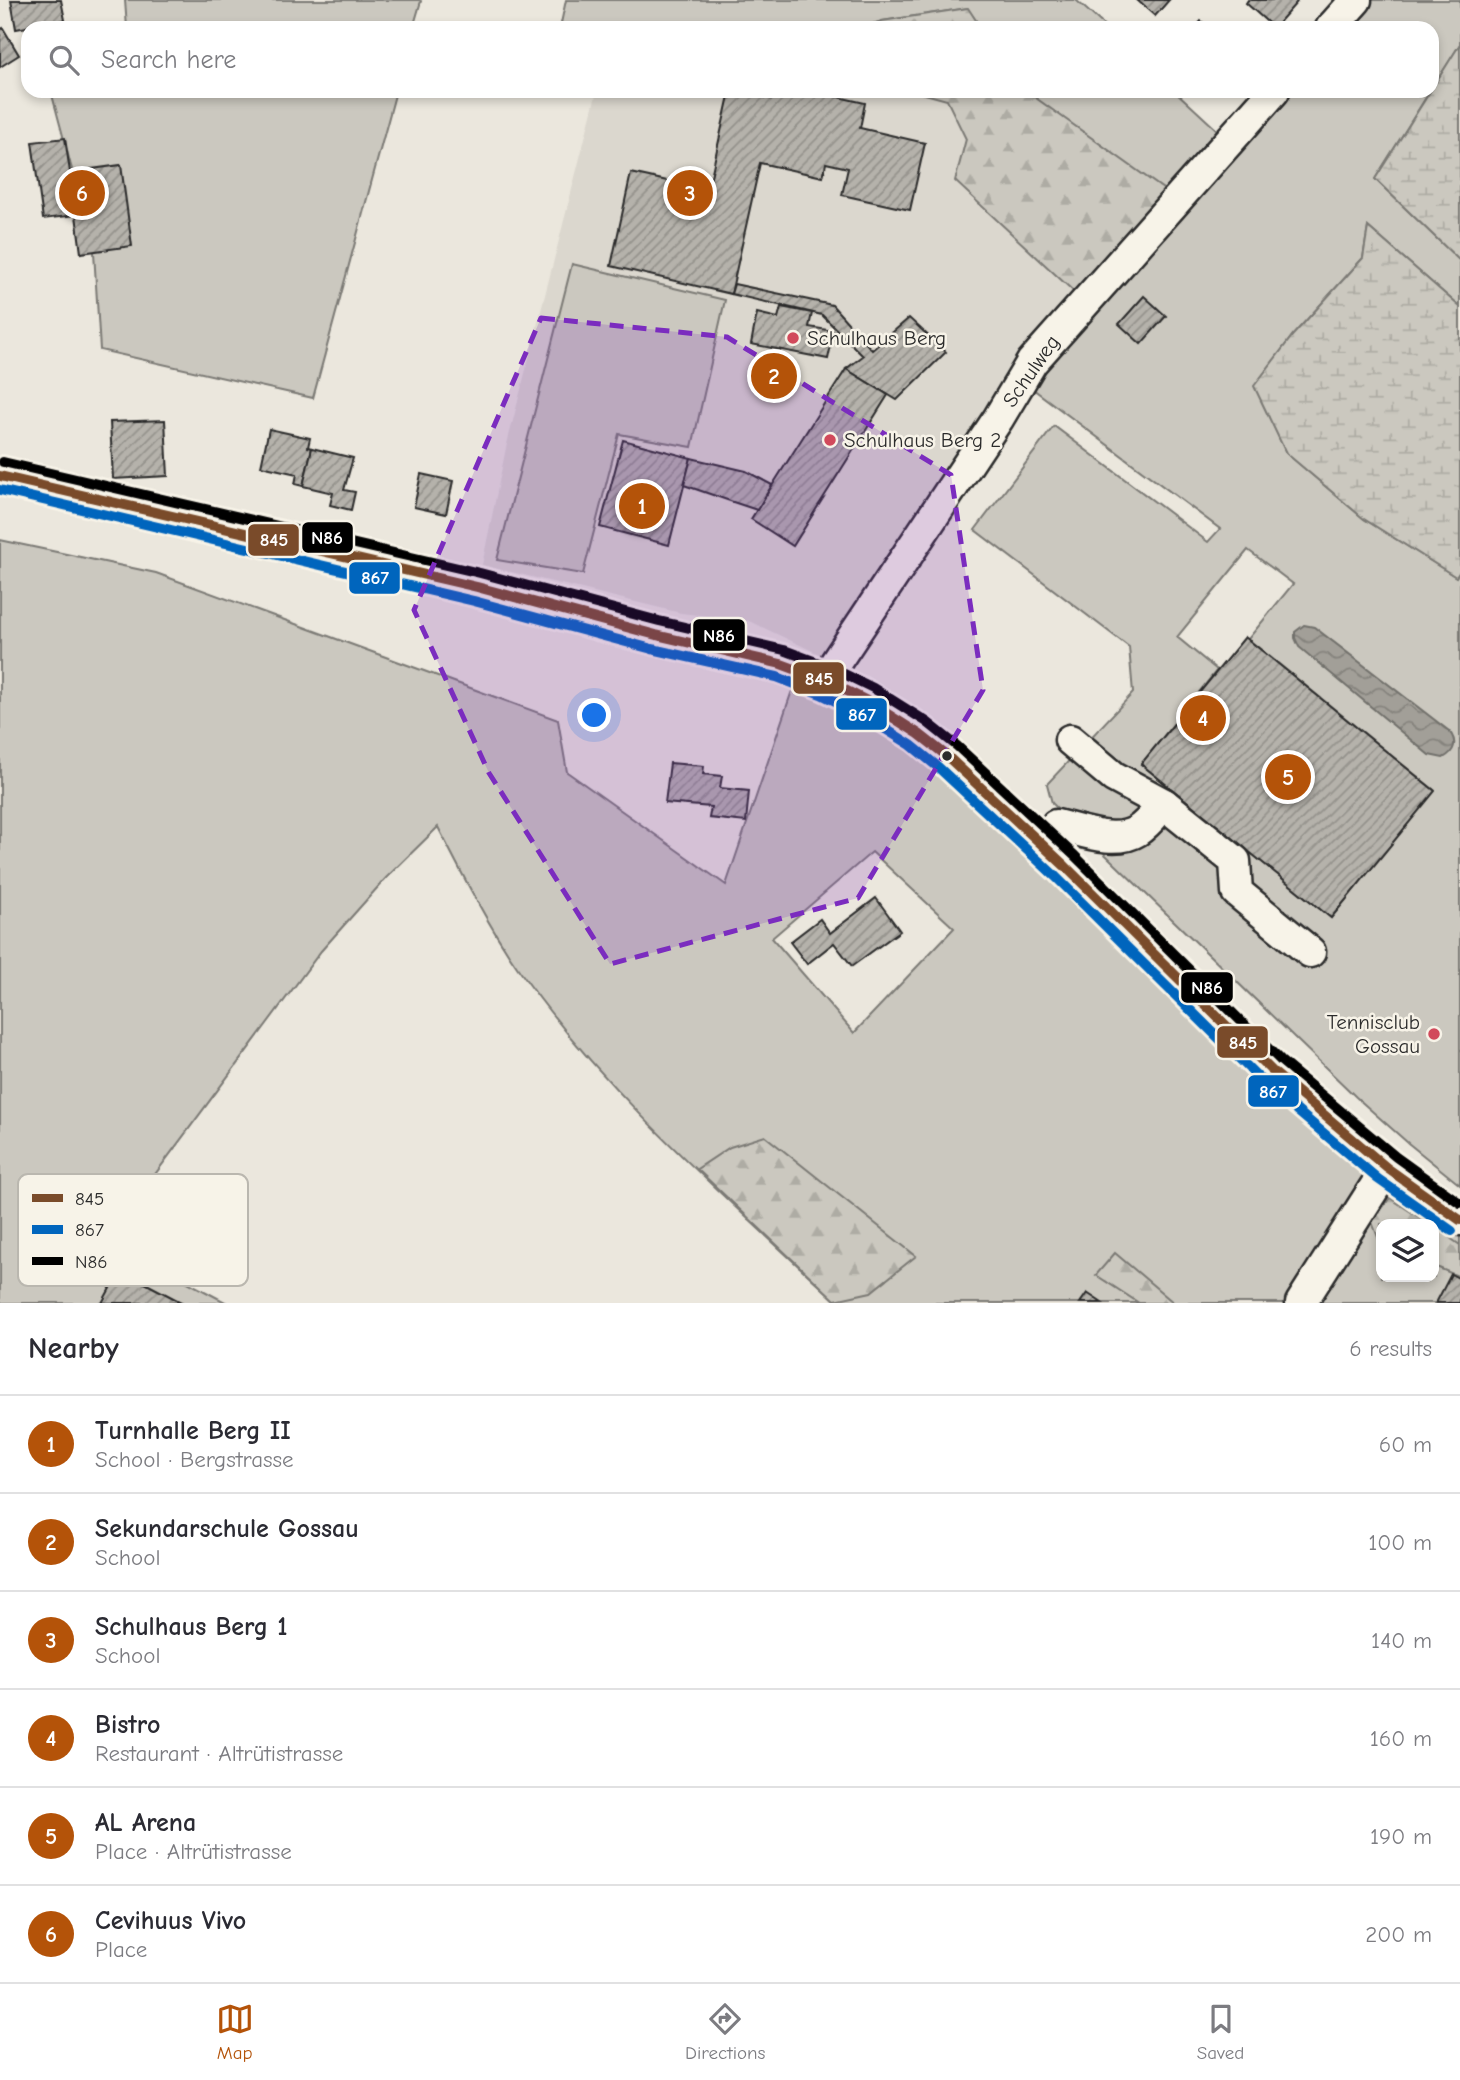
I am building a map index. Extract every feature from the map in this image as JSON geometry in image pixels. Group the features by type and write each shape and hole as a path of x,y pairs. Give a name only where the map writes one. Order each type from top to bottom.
{"street":[{"path":"1337,21 1356,0"},
{"name":"Schulweg","path":"827,681 842,652 991,430 1032,362 1268,98"},
{"path":"0,476 477,587 656,635 781,664 827,681 867,701 919,734 947,756 1074,876 1272,1071 1387,1168 1460,1220"},
{"path":"1070,740 1114,777 1164,804 1235,861 1237,892 1310,952"},
{"path":"1056,825 1111,836 1129,835 1142,827 1164,804"},
{"path":"1301,1303 1387,1168"}],"highlighted area":[{"path":"541,318 727,337 951,475 983,690 858,898 610,964 489,773 414,610"}],"shaded area":[{"path":"595,98 947,100 966,139 1085,302 836,662 749,621 681,613 482,565 506,448"}],"green space":[{"path":"125,0 421,1 415,21 126,21"},
{"path":"566,0 1076,0 1099,21 976,21 967,8 882,21 562,21"},
{"path":"1356,0 1460,0 1460,44 1439,78 1439,21 1337,21"},
{"path":"968,8 976,21 882,21"},
{"path":"1460,44 1460,261 1375,179 1426,98 1439,98 1439,77"},
{"path":"53,98 394,98 313,398 100,350 94,252"},
{"path":"940,98 1036,98 1177,199 1085,302 955,181 966,139 947,100"},
{"path":"1028,98 1183,98 1229,141 1268,98 1426,98 1375,179 1460,261 1460,307 1368,227 1363,258 1293,335 1255,386 1286,453 1364,519 1456,577 1460,571 1460,1185 1356,1097 1052,803 1047,784 1133,693 1129,647 975,530 1054,426 1208,542 1220,529 1021,380 1085,302","holes":["1248,550 1293,584 1248,639 1434,790 1331,918 1141,764 1217,670 1177,637"]},
{"path":"1368,227 1460,307 1460,571 1456,577 1364,519 1286,453 1254,386 1293,335 1363,258"},
{"path":"572,264 725,300 692,447 619,434 583,574 497,560"},
{"path":"0,540 156,573 558,720 567,772 726,885 799,670 827,681 1065,866 1460,1220 1460,1303 838,1303 711,1185 629,1103 553,1016 508,953 476,900 438,827 386,878 321,951 155,1174 18,1174 18,1286 195,1286 227,1303 0,1303","holes":["872,852 954,928 854,1033 772,938"]},
{"path":"765,1136 916,1256 871,1292 835,1300 697,1169 730,1147"},
{"path":"1390,1198 1422,1219 1376,1219 1376,1232 1372,1222"},
{"path":"1439,1230 1460,1245 1460,1277 1439,1268"},
{"path":"1115,1253 1174,1303 1139,1303 1096,1275"}],"water":[{"path":"1304,625 1314,627 1449,731 1454,743 1450,753 1443,758 1429,755 1299,647 1295,632"}],"building":[{"path":"11,0 61,0 65,20 21,21 21,28 16,29"},
{"path":"1137,0 1169,0 1155,16"},
{"path":"1248,0 1297,2 1280,21 1266,21 1246,3"},
{"path":"3,28 19,55 0,67 0,30"},
{"path":"728,98 843,98 865,103 860,128 925,143 910,210 842,195 848,168 826,163 823,177 760,163 731,294 611,266 631,173 708,190"},
{"path":"65,138 70,172 121,165 132,246 81,253 76,215 43,219 32,142"},
{"path":"734,284 832,305 872,350 909,318 946,352 897,400 846,369 863,356 822,315 731,294"},
{"path":"1144,296 1166,316 1141,344 1119,324"},
{"name":"Schulhaus Berg","path":"781,307 812,313 809,327 834,331 828,359 751,344 757,313 778,318"},
{"name":"Schulhaus Berg 2","path":"846,369 888,395 793,546 751,519"},
{"path":"165,420 168,476 113,479 110,422"},
{"path":"269,429 310,438 308,447 312,448 303,486 295,484 297,474 261,466"},
{"path":"623,440 691,458 669,545 600,527"},
{"path":"312,448 353,458 344,490 355,492 351,510 330,505 333,493 303,486"},
{"path":"691,458 746,471 772,485 757,510 684,485"},
{"path":"421,474 453,481 446,514 414,507"},
{"path":"1245,637 1435,791 1331,918 1141,764"},
{"path":"670,763 704,766 703,774 722,776 720,788 749,791 746,822 709,818 711,807 665,803"},
{"path":"876,898 900,931 852,966 834,943 807,964 790,942 820,919 830,933"},
{"path":"1451,1274 1460,1279 1460,1303 1436,1303"},
{"path":"111,1286 151,1286 183,1303 102,1303"},
{"path":"1087,1293 1102,1303 1080,1303"}],"transit line":[{"name":"N86","path":"3,462 480,573 659,621 784,650 832,668 873,688 927,722 957,746 1075,856 1281,1061 1396,1157 1460,1203"},
{"name":"845","path":"0,476 477,587 656,635 781,664 827,681 867,701 919,734 947,756 1065,866 1272,1071 1387,1168 1460,1220"},
{"name":"867","path":"0,490 474,601 652,649 777,677 860,713 911,745 938,767 1055,876 1263,1082 1378,1179 1452,1231"}],"place":[{"name":"Cevihuus Vivo","path":"82,193"},
{"name":"Schulhaus Berg 1","path":"690,193"},
{"name":"Schulhaus Berg","path":"793,338"},
{"name":"Sekundarschule Gossau","path":"774,376"},
{"name":"Schulhaus Berg 2","path":"830,440"},
{"name":"Turnhalle Berg II","path":"642,506"},
{"name":"Bistro","path":"1203,718"},
{"name":"AL Arena","path":"1288,777"},
{"name":"Tennisclub Gossau","path":"1434,1034"}]}
